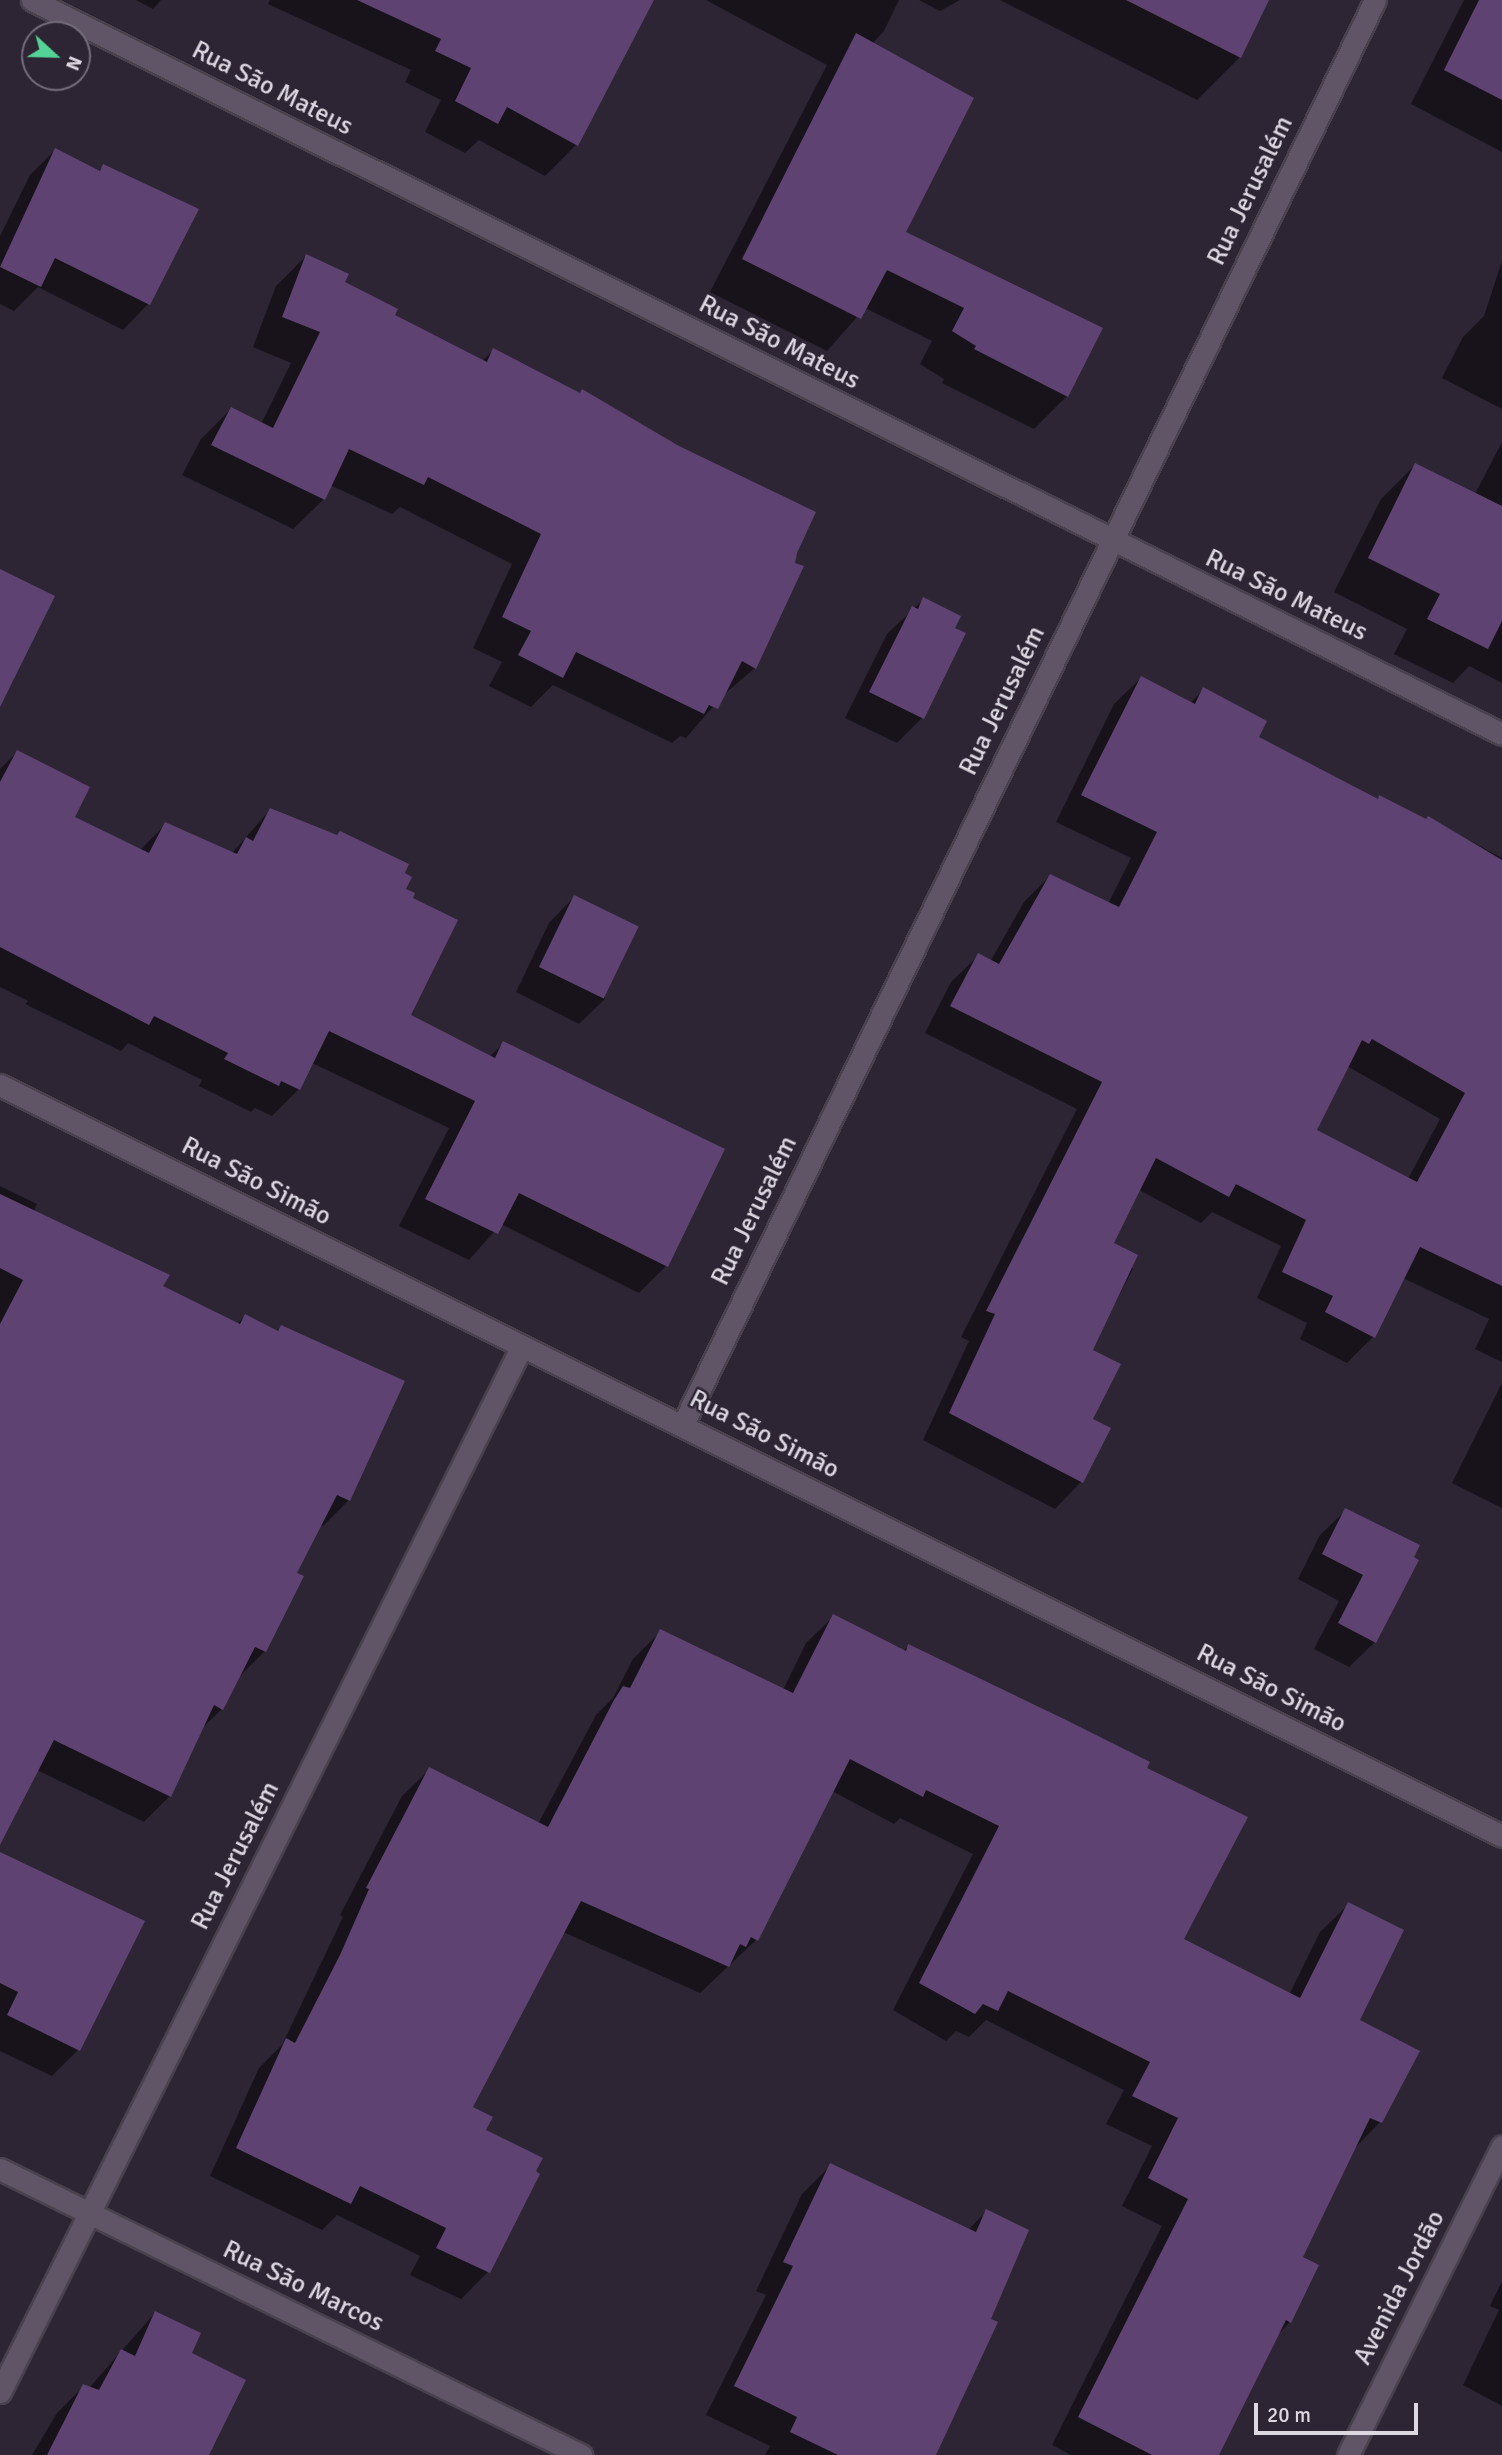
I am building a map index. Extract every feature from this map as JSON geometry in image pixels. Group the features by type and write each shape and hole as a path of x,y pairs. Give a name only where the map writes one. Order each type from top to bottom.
{"street":[{"name":"Rua São Mateus","path":"32,0 1502,734"},
{"name":"Rua Jerusalém","path":"682,1426 1375,0"},
{"name":"Rua São Simão","path":"0,1085 1502,1836"},
{"name":"Rua Jerusalém","path":"0,2392 522,1346"},
{"name":"Avenida Jordão","path":"1348,2455 1502,2146"},
{"name":"Rua São Marcos","path":"0,2169 581,2455"}],"building":[{"path":"357,0 654,0 578,146 507,107 498,124 455,101 471,68 435,51 441,39"},
{"path":"1126,0 1269,0 1241,58"},
{"path":"1479,0 1502,0 1502,100 1444,70"},
{"path":"856,33 974,98 906,232 1103,328 1068,397 974,349 976,346 952,331 964,308 887,270 861,319 742,259"},
{"path":"55,148 100,171 103,164 199,209 150,305 55,258 41,287 0,267"},
{"path":"306,254 349,274 345,282 398,309 395,315 487,362 493,348 580,393 582,389 679,446 816,512 797,553 795,563 804,566 756,669 742,661 718,709 709,705 704,714 576,652 563,678 518,655 531,631 502,617 541,534 428,477 424,485 349,449 325,500 211,445 231,407 273,428 320,332 282,317"},
{"path":"1415,463 1502,506 1502,621 1488,649 1427,619 1440,594 1368,558"},
{"path":"0,569 55,596 0,707"},
{"path":"923,597 961,616 955,628 966,633 924,719 869,692 912,606 918,609"},
{"path":"1141,676 1195,704 1203,687 1267,721 1259,737 1378,799 1379,795 1426,819 1428,816 1502,860 1502,1286 1420,1247 1375,1338 1325,1312 1333,1296 1282,1272 1306,1220 1236,1184 1229,1197 1156,1158 1114,1243 1138,1255 1093,1350 1121,1364 1093,1419 1111,1428 1083,1483 949,1413 995,1314 986,1311 1102,1082 950,1006 978,953 999,964 1050,874 1119,907 1157,832 1081,795","holes":["1372,1039 1465,1093 1417,1182 1317,1130 1362,1040 1369,1044"]},
{"path":"17,750 90,787 75,817 149,853 165,822 237,854 246,837 253,841 270,808 337,835 340,831 409,864 405,873 412,877 406,889 415,893 413,898 458,920 411,1015 495,1058 503,1041 725,1149 668,1267 519,1193 498,1234 425,1199 475,1101 329,1031 300,1090 281,1081 279,1086 224,1059 228,1053 154,1016 149,1025 0,947 0,782"},
{"path":"574,895 639,927 604,998 539,967"},
{"path":"0,1194 170,1275 163,1286 240,1324 245,1314 278,1331 281,1325 405,1381 350,1501 337,1495 297,1573 304,1576 266,1652 255,1647 223,1710 214,1705 171,1797 54,1740 0,1845 0,1324 23,1280 0,1268"},
{"path":"1345,1508 1420,1545 1414,1557 1419,1560 1376,1643 1338,1623 1363,1575 1322,1554"},
{"path":"833,1614 906,1651 908,1644 1062,1718 1150,1762 1147,1768 1248,1817 1184,1939 1300,1998 1348,1902 1404,1930 1360,2020 1420,2051 1382,2123 1370,2118 1303,2257 1319,2265 1291,2323 1286,2320 1219,2455 1152,2455 1078,2417 1188,2199 1148,2178 1178,2118 1132,2096 1150,2062 1008,1991 998,2011 983,2004 975,2014 919,1983 999,1826 926,1790 923,1797 850,1759 758,1941 751,1937 746,1947 740,1944 729,1967 581,1901 473,2107 493,2117 486,2130 543,2158 536,2171 540,2174 490,2273 436,2248 446,2228 360,2186 351,2204 236,2148 286,2038 295,2043 340,1955 369,1889 366,1888 429,1767 548,1827 614,1700 623,1686 630,1688 660,1629 793,1693"},
{"path":"0,1852 145,1921 80,2051 7,2015 18,1992 0,1983"},
{"path":"830,2163 976,2232 986,2209 1029,2230 991,2319 998,2322 936,2455 838,2455 790,2432 797,2417 734,2386 793,2266 783,2262"},
{"path":"155,2311 201,2333 192,2353 246,2380 209,2455 47,2455 83,2384 99,2390 121,2349 135,2356"}]}
